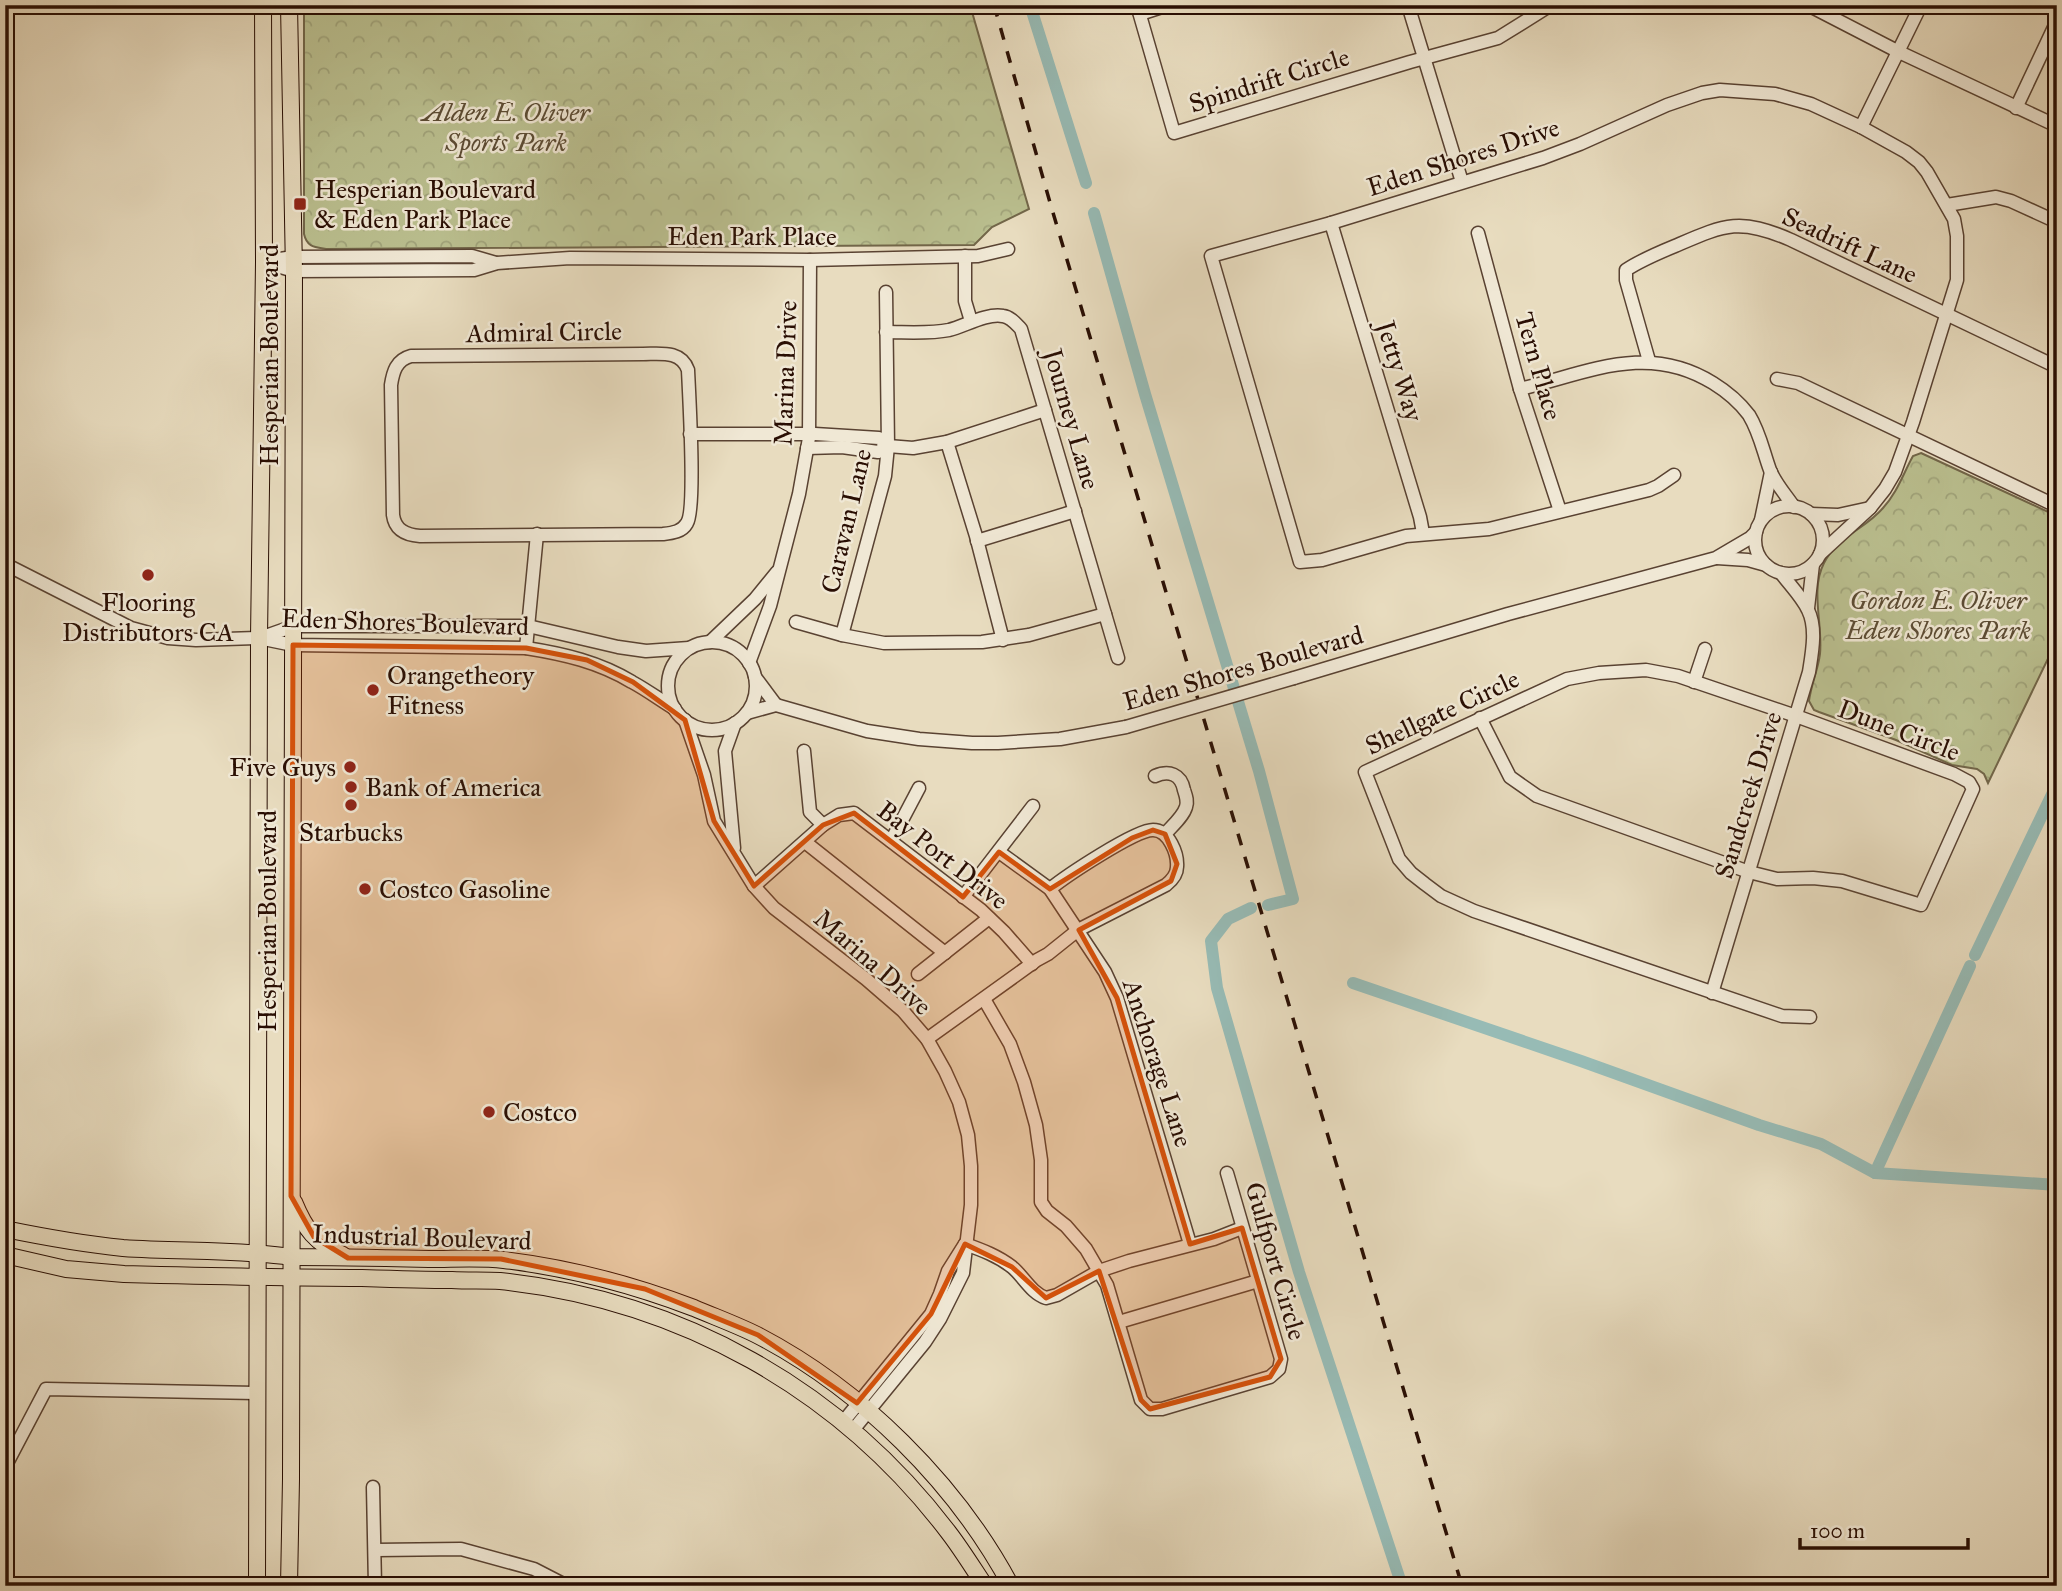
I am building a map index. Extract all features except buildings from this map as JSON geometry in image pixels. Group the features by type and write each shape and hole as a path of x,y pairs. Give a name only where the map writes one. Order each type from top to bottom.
{"main road":[{"name":"Hesperian Boulevard","path":"257,1586 263,5"},
{"name":"Hesperian Boulevard","path":"289,5 294,264 289,1586"},
{"path":"263,80 270,79 284,90 290,114"},
{"path":"291,1196 301,1219 314,1237 330,1250 348,1258"},
{"name":"Industrial Boulevard","path":"5,1228 69,1242 124,1248 258,1252 291,1257 501,1259 578,1272 645,1289 758,1335 821,1375 862,1408 933,1474 984,1539 1011,1586"},
{"name":"Industrial Boulevard","path":"5,1255 66,1269 124,1274 499,1281 587,1297 639,1310 694,1331 747,1357 808,1395 848,1426 904,1480 950,1533 985,1586"}],"street":[{"path":"1138,10 1168,5"},
{"path":"1408,5 1462,183"},
{"path":"1423,58 1498,38 1551,5"},
{"path":"1808,5 1899,52 2057,127"},
{"path":"1861,127 1921,5"},
{"name":"Spindrift Circle","path":"1138,10 1174,133 1423,58"},
{"path":"2016,108 2057,20"},
{"name":"Eden Shores Drive","path":"1674,475 1648,490 1489,529 1399,538 1322,560 1300,562 1211,256 1462,183 1568,148 1685,98 1720,90 1764,92 1797,99 1861,127 1919,162 1927,172 1954,219 1958,270 1953,297 1895,472 1870,508 1817,559"},
{"path":"1947,205 1996,197 2057,222"},
{"name":"Jetty Way","path":"1331,223 1423,534"},
{"name":"Seadrift Lane","path":"1649,361 1626,280 1626,270 1638,261 1717,228 1745,226 1776,234 1947,316"},
{"name":"Tern Place","path":"1478,233 1520,389 1560,511"},
{"name":"Eden Park Place","path":"264,262 474,270 496,263 570,258 810,260 965,256 993,254 1008,249"},
{"path":"965,256 965,301 971,321"},
{"name":"Marina Drive","path":"749,663 770,606 799,494 807,449 810,260"},
{"name":"Caravan Lane","path":"842,635 885,476 888,446 886,292"},
{"name":"Journey Lane","path":"887,332 946,331 971,321 1003,316 1014,321 1021,329 1118,658"},
{"path":"1947,316 2057,367"},
{"name":"Admiral Circle","path":"411,356 677,356 685,362 688,370 690,434 690,515 687,522 676,532 420,536 406,534 397,527 393,515 391,385 394,371 400,361 411,356"},
{"path":"1520,389 1622,363 1649,361 1672,365 1702,376 1736,401 1748,415 1762,441 1771,472 1794,507"},
{"path":"1777,379 1797,383 2057,504"},
{"path":"807,449 842,447 878,452 888,446 913,448 947,442 1045,410"},
{"path":"690,434 809,434 879,438 888,446"},
{"path":"947,442 1003,640"},
{"path":"1771,472 1758,527 1757,550 1766,565 1781,573 1792,574 1803,571 1817,559 1823,544 1822,533 1811,514"},
{"path":"1758,527 1775,510 1794,507 1811,514 1838,516 1870,508"},
{"path":"977,541 1075,511"},
{"name":"Eden Shores Boulevard","path":"776,705 866,731 919,739 998,743 1060,739 1126,727 1508,614 1716,558 1750,538 1758,527"},
{"path":"526,648 537,534"},
{"name":"Eden Shores Boulevard","path":"1716,558 1748,560 1766,565"},
{"name":"Sandcreek Drive","path":"1712,993 1811,658 1813,636 1808,608 1817,559"},
{"path":"5,564 131,628 180,639 259,638"},
{"name":"Marina Drive","path":"710,642 755,599 779,569"},
{"path":"1781,573 1808,608"},
{"path":"796,622 842,635 884,642 982,642 1029,635 1105,614"},
{"name":"Eden Shores Boulevard","path":"259,638 293,626 527,626 636,649 689,649"},
{"name":"Eden Shores Boulevard","path":"259,638 293,645 526,648 558,653 587,660 633,682 675,709"},
{"path":"747,713 776,705 755,677 749,663 733,647 710,642 689,649 677,659 668,680 669,695 675,709 685,720 697,727 710,729 735,723 747,713 754,699 755,677"},
{"path":"1694,682 1705,649"},
{"name":"Shellgate Circle","path":"1712,993 1474,911 1441,896 1411,873 1399,859 1365,772 1567,679 1599,673 1646,670 1694,682 1796,716"},
{"name":"Dune Circle","path":"1749,872 1777,879 1813,878 1842,881 1921,905 1973,789 1969,782 1954,774 1796,716"},
{"path":"1479,718 1510,777 1537,796 1749,872"},
{"name":"Marina Drive","path":"685,720 704,775 714,821 754,886 774,908 903,1011 927,1040 945,1070 968,1135 971,1205 965,1244 948,1270 931,1314 848,1426"},
{"name":"Marina Drive","path":"734,852 725,751 735,723"},
{"path":"804,751 810,812 823,825"},
{"path":"1155,776 1164,772 1178,777 1187,801 1184,811 1165,834"},
{"path":"891,841 919,788"},
{"path":"963,897 1033,806"},
{"name":"Bay Port Drive","path":"754,886 823,825 839,815 854,813 989,918 1032,964"},
{"path":"927,1040 1078,930 1171,881 1177,864 1171,842 1165,834 1153,830 1132,838 1073,871 1050,889"},
{"path":"805,842 944,953"},
{"name":"Anchorage Lane","path":"999,852 1050,889 1105,972 1117,998 1190,1244"},
{"path":"918,974 989,918"},
{"path":"1712,993 1782,1016 1810,1017"},
{"name":"Gulfport Circle","path":"984,999 1010,1044 1024,1082 1036,1125 1041,1202 1086,1249 1107,1285 1143,1403 1150,1409 1156,1410 1270,1377 1279,1369 1281,1359 1227,1173"},
{"path":"965,1244 993,1255 1012,1267 1043,1298 1049,1298 1099,1271 1214,1239 1242,1228"},
{"path":"1119,1322 1258,1281"},
{"path":"5,1467 46,1389 256,1393"},
{"path":"373,1487 375,1586"},
{"path":"376,1550 461,1549 534,1569 567,1586"}],"highlighted area":[{"path":"293,645 526,648 587,660 633,682 685,720 714,821 754,886 823,825 854,813 963,897 999,852 1050,889 1132,838 1153,830 1165,834 1177,864 1171,881 1079,930 1117,998 1190,1244 1242,1228 1281,1359 1270,1377 1150,1409 1141,1400 1099,1271 1046,1298 1012,1267 965,1244 931,1314 857,1403 758,1335 645,1289 501,1259 348,1258 314,1237 291,1196"}],"green space":[{"name":"Alden E. Oliver Sports Park","path":"304,5 970,5 1029,209 992,227 974,245 315,247 307,242 304,234"},
{"name":"Gordon E. Oliver Eden Shores Park","path":"1921,453 2057,516 2057,640 1988,783 1984,774 1977,769 1952,765 1896,740 1814,710 1809,701 1820,654 1817,596 1824,563 1836,546 1883,508 1896,490 1913,456"}],"waterway":[{"path":"1030,5 1086,183"},
{"path":"1094,213 1145,394 1259,771 1293,899 1268,905"},
{"path":"1975,955 2057,784"},
{"path":"1251,908 1228,919 1211,941 1217,988 1299,1272 1402,1586"},
{"path":"1875,1173 1970,966"},
{"path":"1353,983 1759,1125 1821,1144 1875,1173 2057,1185"}],"railway":[{"path":"994,5 1051,206 1462,1586"}],"place":[{"name":"Hesperian Boulevard & Eden Park Place","path":"300,204"},
{"name":"Flooring Distributors CA","path":"148,575"},
{"name":"Orangetheory Fitness","path":"373,690"},
{"name":"Five Guys","path":"350,767"},
{"name":"Bank of America","path":"351,787"},
{"name":"Starbucks","path":"351,805"},
{"name":"Costco Gasoline","path":"365,889"},
{"name":"Costco","path":"489,1112"}]}
